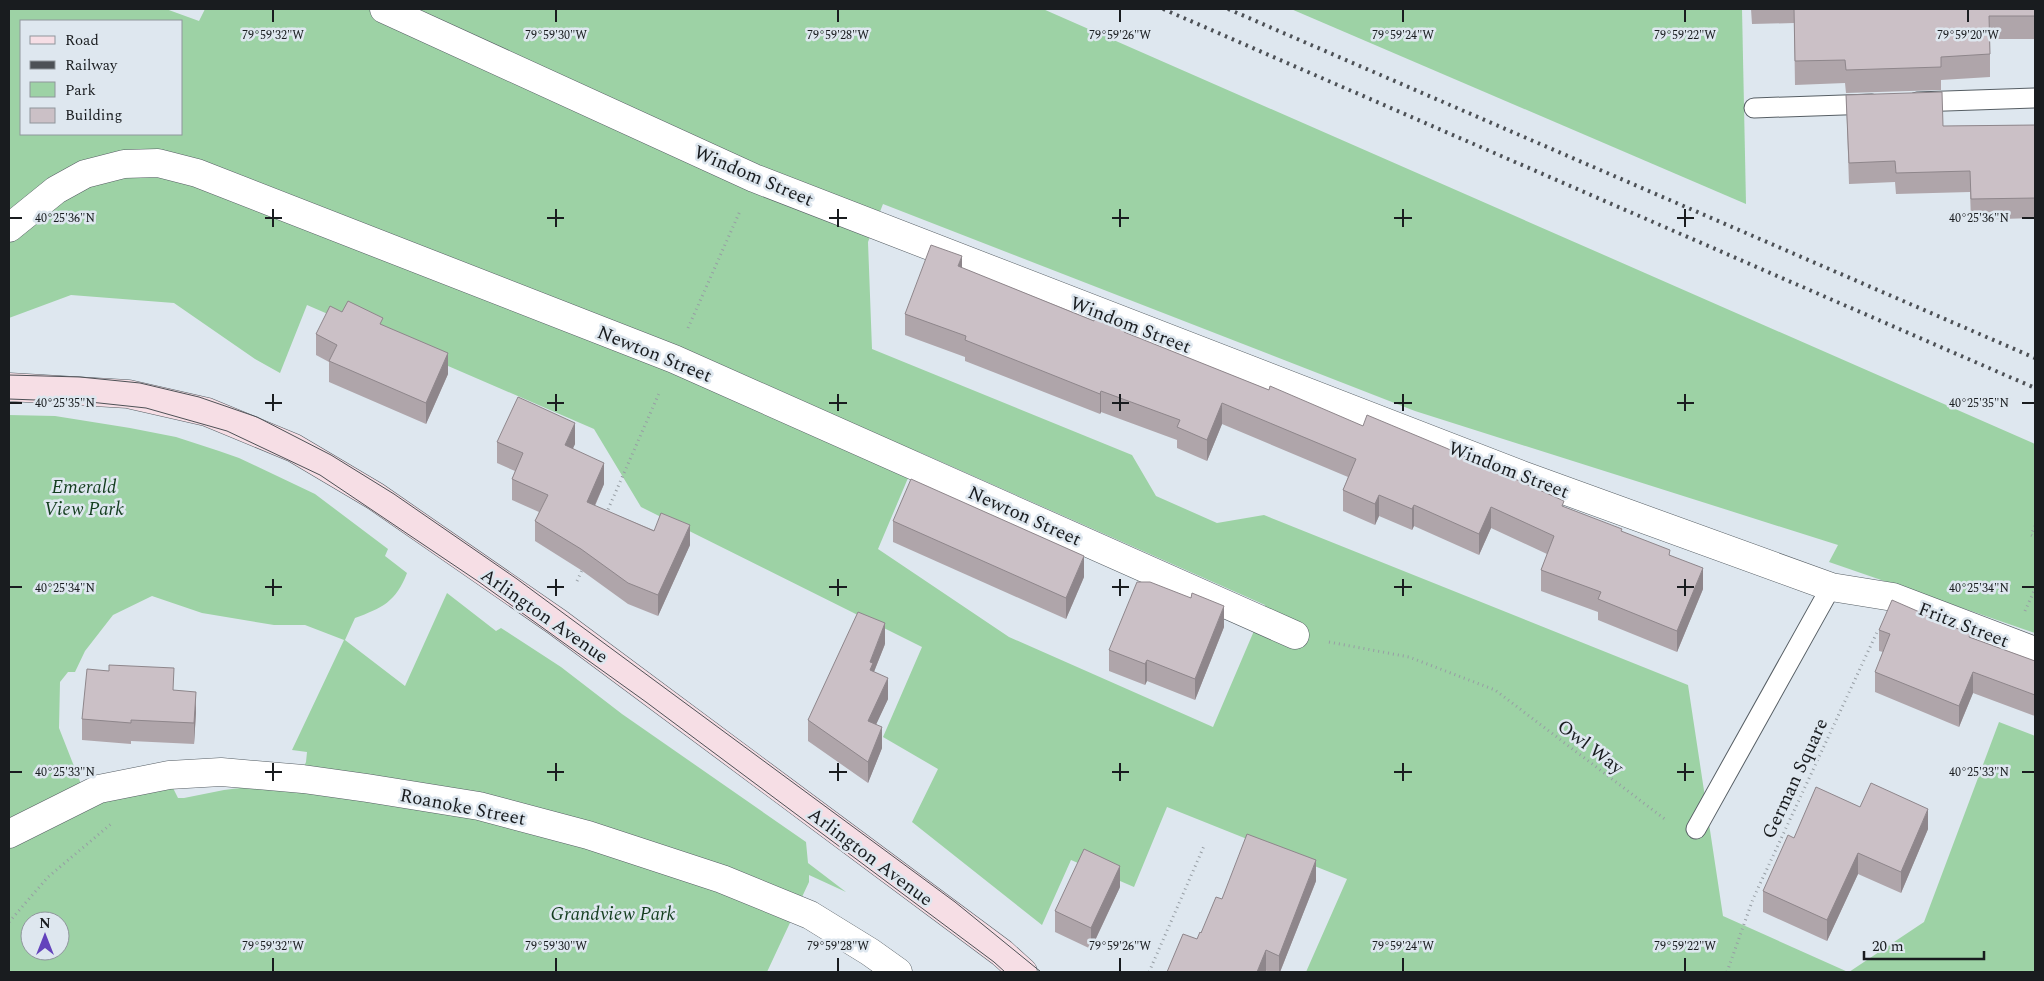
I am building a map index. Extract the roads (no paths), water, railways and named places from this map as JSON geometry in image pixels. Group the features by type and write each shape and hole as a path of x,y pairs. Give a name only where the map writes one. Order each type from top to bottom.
{"main road":[{"name":"Arlington Avenue","path":"9,387 36,387 137,396 207,412 294,448 375,496 557,622 994,947 1023,972"}],"street":[{"name":"Windom Street","path":"384,9 754,178 1522,475 1831,587 1893,597"},
{"name":"Newton Street","path":"9,228 56,190 85,174 124,164 158,163 197,173 674,359 1295,635"},
{"name":"Fritz Street","path":"1893,597 2035,651"},
{"name":"Roanoke Street","path":"9,834 98,789 169,775 220,772 303,779 367,788 479,806 588,835 722,879 810,915 870,952 898,972"}],"lane":[{"path":"1754,108 2035,98"},
{"path":"1696,830 1831,587"}],"tram line":[{"path":"9,375 80,377 140,383 199,397 257,417 331,455 394,494 517,579 955,902 1041,972"},
{"path":"9,399 90,402 146,408 227,431 320,475 479,582 646,702 1005,972"}],"railway":[{"path":"1163,9 2035,388"},
{"path":"1228,9 2035,358"}],"park label":[{"name":"Emerald View Park","path":"84,497"},
{"name":"Grandview Park","path":"613,913"}]}
